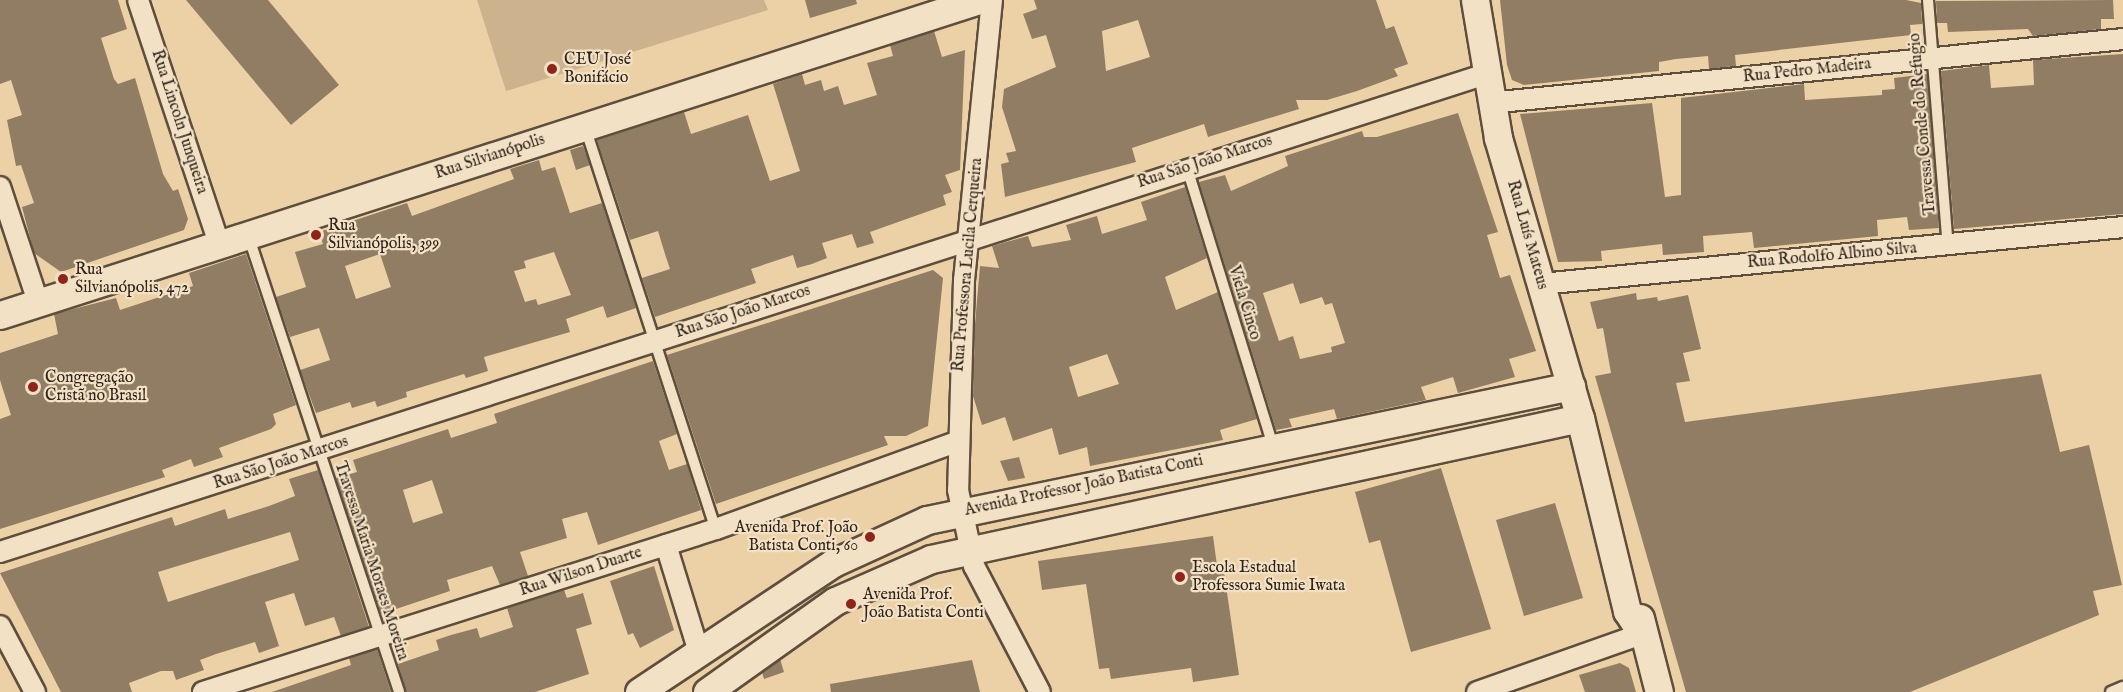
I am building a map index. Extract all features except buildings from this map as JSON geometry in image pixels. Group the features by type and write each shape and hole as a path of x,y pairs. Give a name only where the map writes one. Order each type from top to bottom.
{"main road":[{"name":"Rua Silvianópolis","path":"0,315 979,0"},
{"name":"Rua Luís Mateus","path":"1476,0 1490,103 1593,466 1627,611 1642,634 1659,692"},
{"name":"Avenida Professor João Batista Conti","path":"639,692 833,563 885,537 959,511 1571,386"},
{"path":"706,692 835,601 967,548 1580,418"}],"street":[{"name":"Rua Lincoln Junqueira","path":"138,0 219,244"},
{"name":"Rua Professora Lucila Cerqueira","path":"992,0 970,236 956,442 959,511 967,548 1040,692"},
{"name":"Rua Pedro Madeira","path":"1490,103 2123,39"},
{"name":"Rua São João Marcos","path":"0,552 655,341 970,236 1486,74"},
{"path":"0,187 38,302"},
{"name":"Rua Rodolfo Albino Silva","path":"1541,284 1948,246 2123,227"},
{"name":"Rua Wilson Duarte","path":"203,692 716,529 956,442"},
{"path":"666,545 699,652"},
{"path":"0,626 35,692"},
{"path":"1477,692 1642,634"}],"lane":[{"name":"Travessa Conde do Refugio","path":"1928,0 1948,246"},
{"path":"585,127 716,529"},
{"name":"Viela Cinco","path":"1187,168 1273,447"},
{"name":"Travessa Maria Moraes Moreira","path":"248,235 399,692"},
{"path":"2111,692 2123,687"}],"shaded area":[{"path":"477,0 764,0 768,10 506,91"}],"place":[{"name":"CEU José Bonifácio","path":"552,69"},
{"name":"Rua Silvianópolis, 399","path":"316,235"},
{"name":"Rua Silvianópolis, 472","path":"63,279"},
{"name":"Congregação Cristã no Brasil","path":"33,387"},
{"name":"Avenida Prof. João Batista Conti, 60","path":"870,537"},
{"name":"Escola Estadual Professora Sumie Iwata","path":"1180,577"},
{"name":"Avenida Prof. João Batista Conti","path":"851,604"}]}
